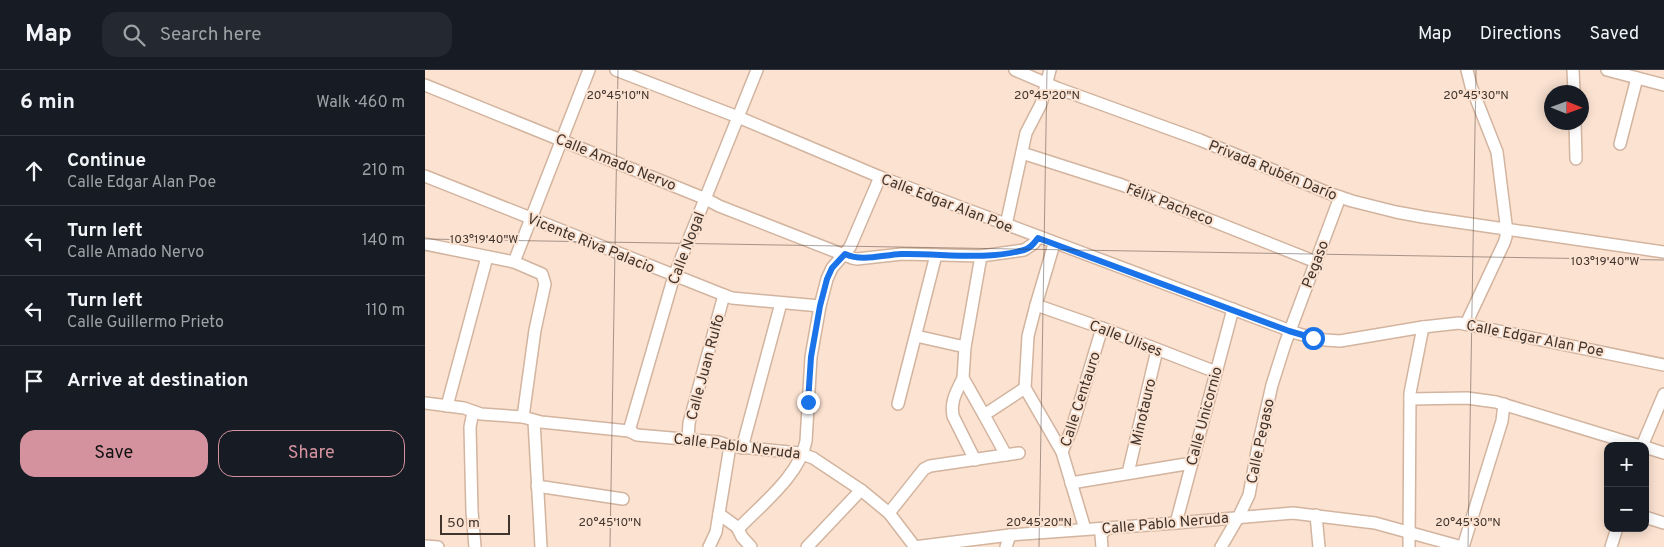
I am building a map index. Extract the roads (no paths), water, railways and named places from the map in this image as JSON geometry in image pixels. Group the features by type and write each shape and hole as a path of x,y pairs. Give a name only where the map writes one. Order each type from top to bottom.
{"street":[{"path":"513,262 589,70"},
{"name":"Calle Edgar Alan Poe","path":"616,70 738,117 880,177 1038,238 1289,331 1313,338 1340,341 1452,323 1466,324 1664,365"},
{"name":"Calle Nogal","path":"629,431 674,276 757,70"},
{"name":"Privada Rubén Darío","path":"1015,70 1046,84 1200,140 1340,197 1396,212 1664,252"},
{"path":"1006,225 1028,128 1041,104 1050,70"},
{"path":"1466,324 1504,243 1506,229 1497,152 1471,86 1467,70"},
{"path":"1573,70 1573,85"},
{"path":"1607,70 1664,85"},
{"path":"1620,144 1637,78"},
{"name":"Calle Amado Nervo","path":"425,85 706,199 719,206 857,259 902,254 981,256 1024,250 1038,238"},
{"path":"1575,130 1576,159"},
{"name":"Félix Pacheco","path":"1022,153 1122,184 1315,262"},
{"name":"Vicente Riva Palacio","path":"425,176 724,296 820,306"},
{"path":"738,529 792,474 803,454 811,357 820,306 829,274 849,247 880,177"},
{"name":"Pegaso","path":"1289,331 1340,197"},
{"path":"425,244 513,262 542,274 545,284 535,330 528,419 537,486 541,547"},
{"path":"1054,244 1028,336 1025,388 1062,452"},
{"path":"898,404 935,255"},
{"path":"975,460 953,416 951,404 963,378 965,347 981,256"},
{"path":"447,406 487,257"},
{"name":"Calle Juan Rulfo","path":"688,439 689,423 724,296"},
{"path":"742,448 781,303"},
{"name":"Calle Ulises","path":"1036,305 1216,372"},
{"name":"Calle Unicornio","path":"1176,523 1233,310"},
{"path":"1409,547 1410,399 1423,327"},
{"name":"Calle Centauro","path":"1085,529 1062,452 1072,428 1102,328"},
{"name":"Calle Pegaso","path":"1221,547 1249,495 1258,446 1289,331"},
{"path":"916,336 965,347"},
{"name":"Minotauro","path":"1128,474 1157,350"},
{"path":"963,378 1006,455"},
{"path":"984,415 1025,388"},
{"path":"1645,442 1664,394"},
{"path":"1410,399 1467,398 1505,404 1630,442"},
{"name":"Calle Pablo Neruda","path":"425,403 465,408 473,412 629,431 637,435 717,442 742,448 803,454 816,460 861,490 889,513 910,545 1280,513 1316,515 1375,523 1463,547"},
{"path":"1463,547 1502,421 1505,404"},
{"path":"473,412 470,426 472,511 475,547"},
{"path":"709,547 716,532 729,446"},
{"path":"1649,448 1664,453"},
{"path":"889,513 924,470 930,466 1019,453"},
{"path":"1071,483 1192,463"},
{"path":"537,486 623,499"},
{"path":"807,547 861,490"},
{"path":"719,514 738,529 741,537 751,547"},
{"path":"1316,515 1319,547"},
{"path":"1649,519 1664,523"},
{"path":"1102,547 1101,535 1107,528"},
{"path":"1611,547 1616,532"},
{"path":"1006,547 1010,535"},
{"path":"425,546 438,547"}]}
